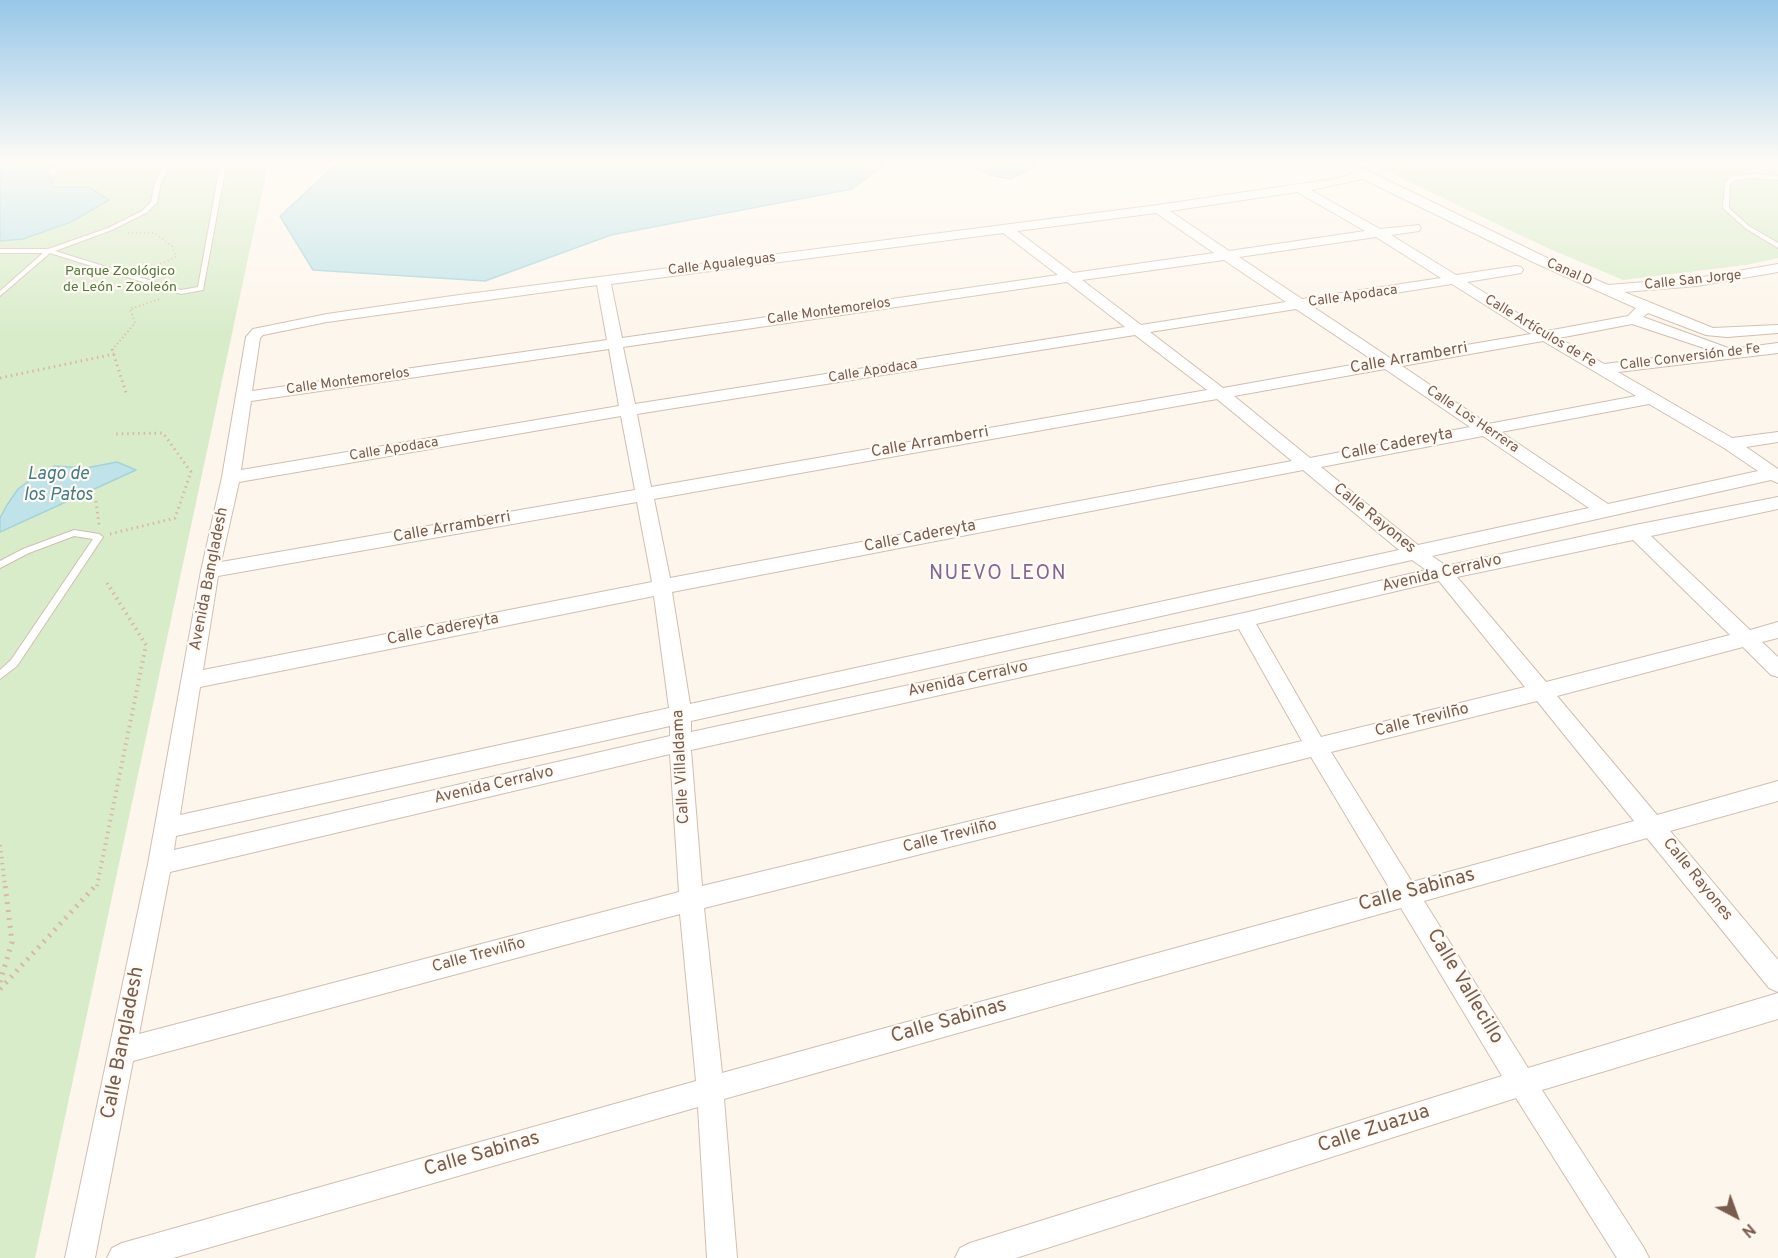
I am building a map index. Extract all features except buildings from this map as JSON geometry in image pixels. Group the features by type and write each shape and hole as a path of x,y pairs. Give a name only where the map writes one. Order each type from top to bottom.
{"street":[{"name":"Calle Agualeguas","path":"258,332 361,313 1080,219"},
{"name":"Calle Los Herrera","path":"1173,219 1606,511"},
{"name":"Calle Artículos de Fe","path":"1353,219 1545,336 1730,444 1776,475"},
{"name":"Canal D","path":"1457,219 1607,289 1711,332 1778,329"},
{"name":"Calle Rayones","path":"1005,228 1072,277 1219,392 1416,554 1443,573 1778,979"},
{"name":"Calle Montemorelos","path":"244,397 1414,228"},
{"name":"Calle San Jorge","path":"1607,289 1697,282 1778,268"},
{"name":"Calle Apodaca","path":"231,477 628,410 1516,270"},
{"name":"Calle Villaldama","path":"603,280 662,587 681,716 680,743 691,900 710,1090 722,1258"},
{"path":"1646,306 1634,319 1729,352"},
{"name":"Calle Arramberri","path":"210,571 1634,319"},
{"name":"Avenida Bangladesh","path":"165,828 210,571 231,477 253,337 258,332"},
{"name":"Calle Conversión de Fe","path":"1602,369 1729,352 1778,348"},
{"name":"Calle Cadereyta","path":"190,681 1483,428 1652,398"},
{"path":"1730,444 1778,437"},
{"name":"Avenida Cerralvo","path":"165,828 1776,475"},
{"name":"Avenida Cerralvo","path":"160,864 680,743 1244,620 1635,531 1778,503"},
{"path":"1635,531 1778,669"},
{"name":"Calle Vallecillo","path":"1244,620 1316,747 1522,1083 1634,1258"},
{"name":"Calle Trevilño","path":"123,1051 691,900 1541,692 1778,630"},
{"name":"Calle Sabinas","path":"122,1258 710,1090 1778,791"},
{"name":"Calle Bangladesh","path":"80,1258 160,864 165,828"},
{"name":"Calle Zuazua","path":"970,1258 1522,1083 1778,1006"}],"lane":[{"path":"0,294 49,251 110,229 131,219"},
{"path":"0,251 49,251 181,292 201,289 214,219"},
{"path":"1738,219 1778,246"},
{"path":"0,565 26,551 74,533 99,537 14,663 0,675"}],"path":[{"path":"110,229 129,234 154,233 172,246 176,256 132,276"},
{"path":"126,393 112,349 135,323 130,309 181,292"},
{"path":"0,378 114,354"},
{"path":"96,501 99,537 175,518 190,472 163,432 112,434"},
{"path":"0,989 97,886 146,645 107,584"},
{"path":"0,845 2,845 12,942 0,982"}],"green space":[{"name":"Parque Zoológico de León - Zooleón","path":"0,219 256,219 35,1258 0,1258"},
{"path":"1486,219 1778,219 1778,258 1746,265 1623,280"}],"water":[{"path":"0,219 77,219 23,239 0,241"},
{"path":"282,219 696,219 611,235 485,281 313,270"},
{"name":"Lago de los Patos","path":"117,462 136,470 0,532 0,518 7,505 18,489 38,474 55,466 86,468"}],"district":[{"name":"NUEVO LEON","path":"998,575"}]}
